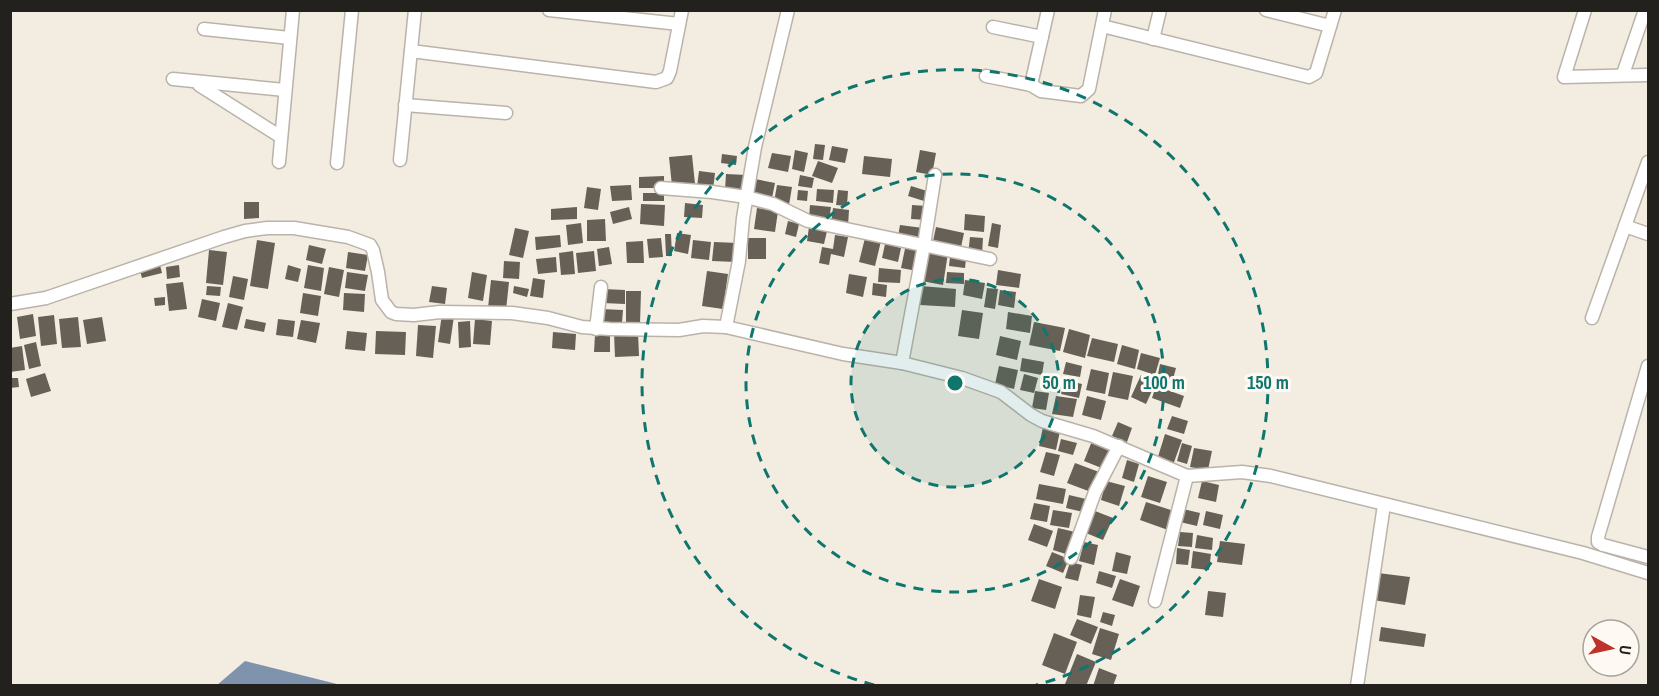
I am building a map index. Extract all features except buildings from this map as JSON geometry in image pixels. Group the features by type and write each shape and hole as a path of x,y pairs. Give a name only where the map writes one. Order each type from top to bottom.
{"street":[{"path":"279,162 293,10"},
{"path":"337,163 352,10"},
{"path":"400,160 415,10"},
{"path":"549,10 679,24"},
{"path":"411,51 656,82 667,78 670,71 682,10"},
{"path":"726,327 739,261 746,197 755,147 788,10"},
{"path":"1031,85 1048,10"},
{"path":"986,76 1031,85 1041,91 1080,96 1089,89 1105,10"},
{"path":"1153,39 1160,10"},
{"path":"1266,10 1330,26"},
{"path":"1102,26 1309,77 1316,73 1335,10"},
{"path":"1585,10 1564,77 1648,75"},
{"path":"1623,74 1645,10"},
{"path":"993,27 1042,37"},
{"path":"204,29 290,38"},
{"path":"173,79 285,90"},
{"path":"196,82 281,138"},
{"path":"405,105 506,113"},
{"path":"1592,318 1648,162"},
{"path":"902,363 935,176"},
{"path":"661,188 746,197 773,204 808,221 990,259"},
{"path":"1626,226 1648,234"},
{"path":"10,304 46,298 235,234 267,228 294,228 348,237 370,245 376,261 382,300 391,312 396,314 512,313 548,318 596,329 679,330 703,326 726,327 843,354 902,363 962,378 1001,392 1042,421 1093,436 1187,476 1242,471 1271,476 1583,553 1648,573"},
{"path":"596,329 601,287"},
{"path":"1648,366 1598,542 1648,557"},
{"path":"1071,558 1095,492 1119,446"},
{"path":"1155,601 1187,476"},
{"path":"1357,686 1384,505"}],"water":[{"path":"245,661 341,685 217,685"}]}
